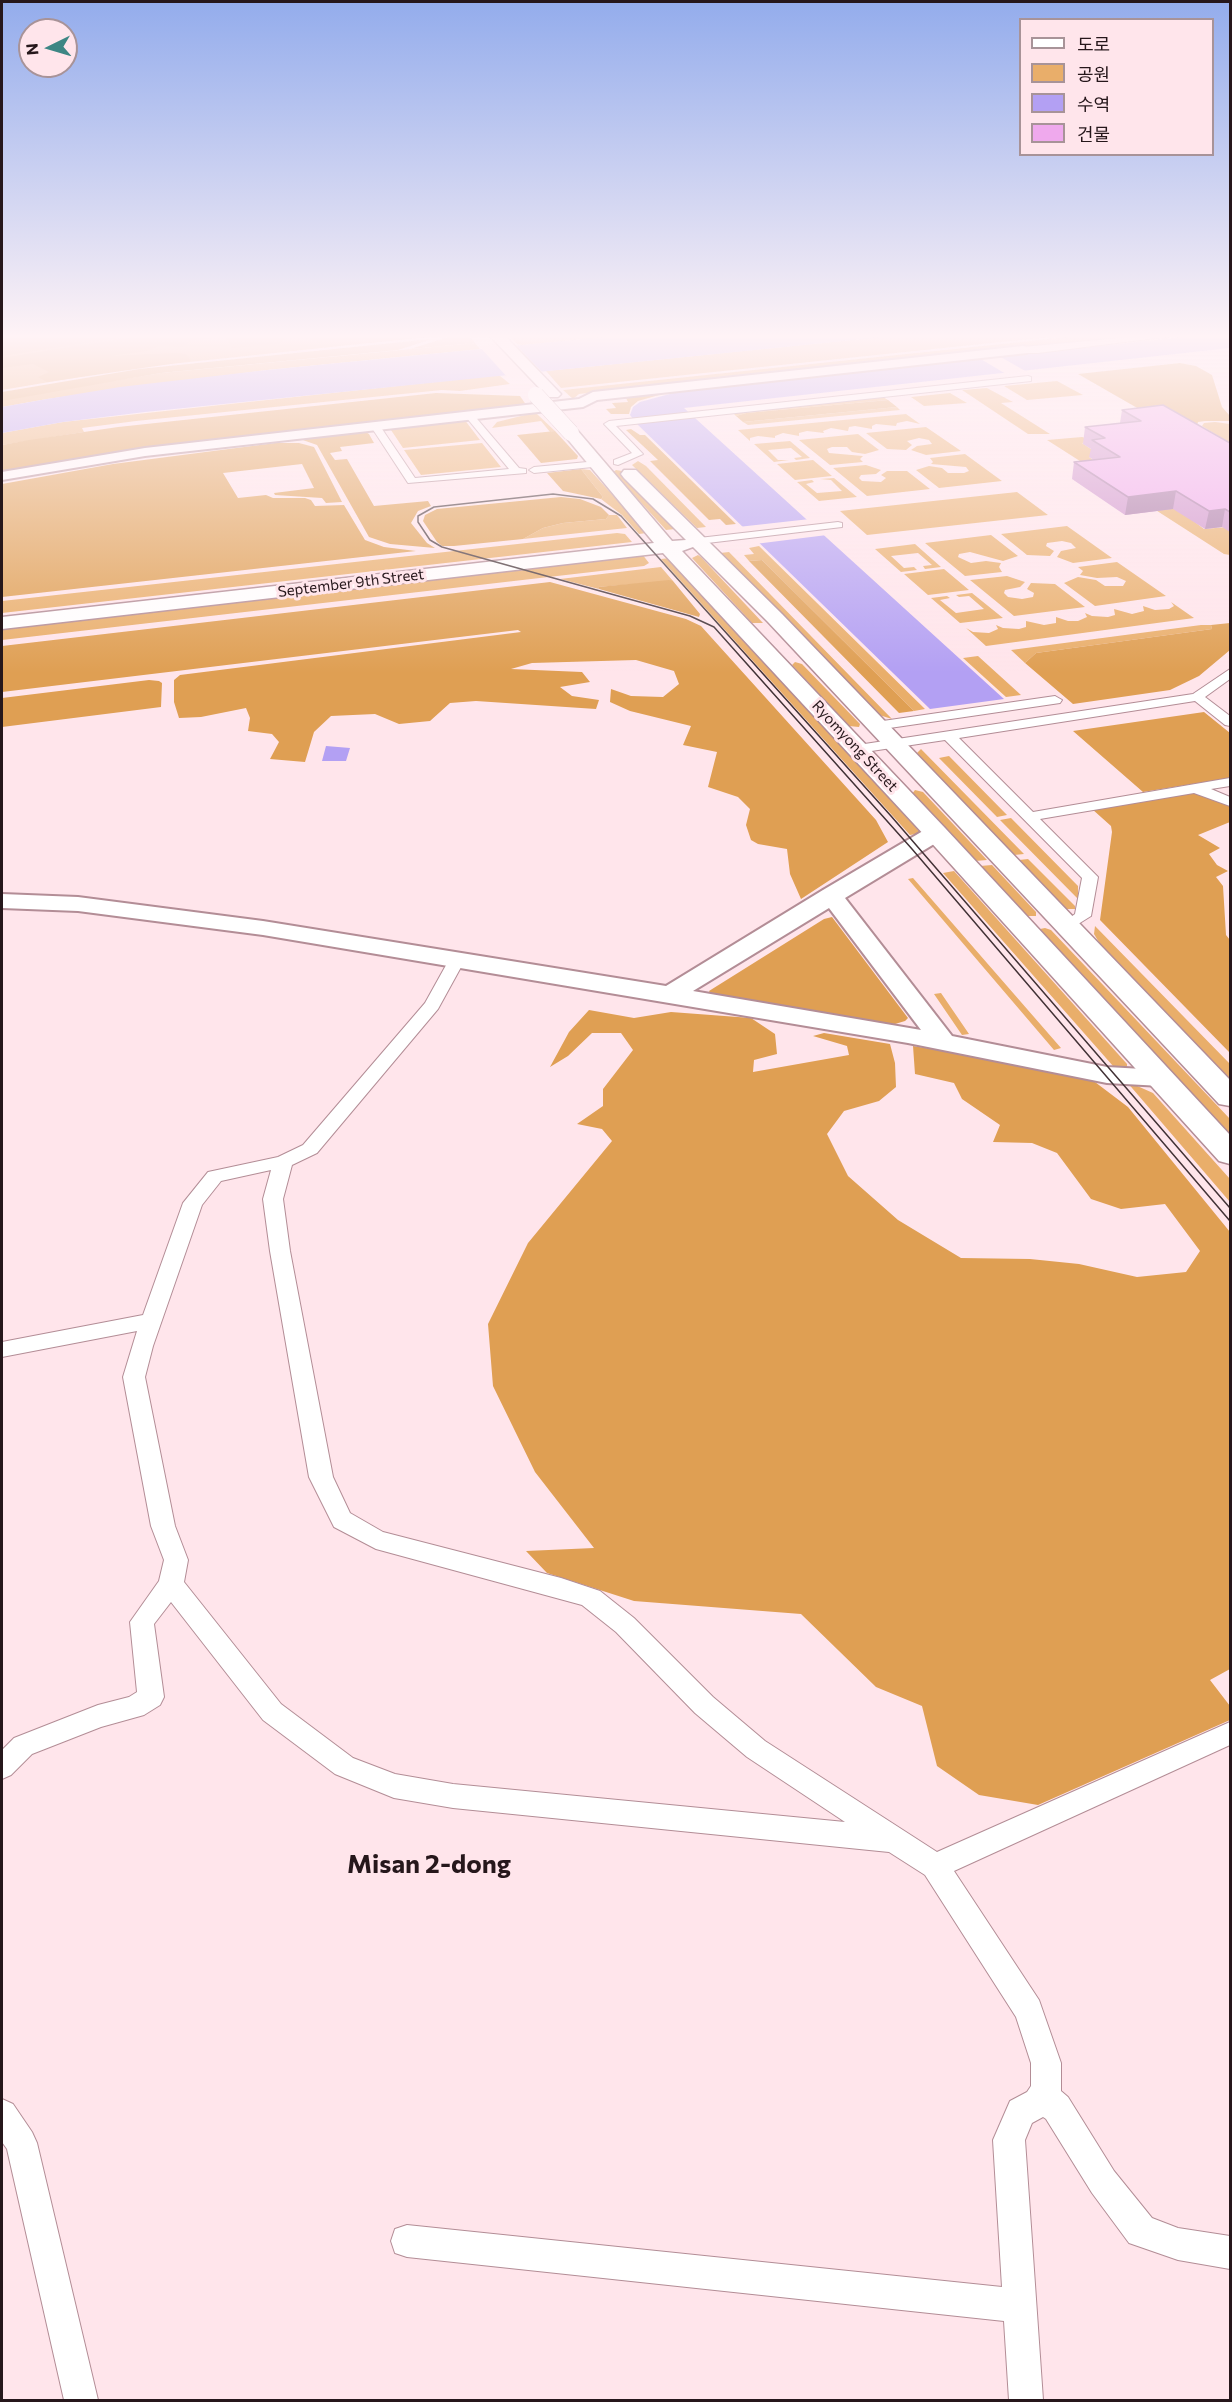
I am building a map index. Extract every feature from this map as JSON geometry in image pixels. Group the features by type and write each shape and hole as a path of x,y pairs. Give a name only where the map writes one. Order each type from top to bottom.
{"highway":[{"name":"Ryomyong Street","path":"594,448 608,463 698,541 1230,1097"},
{"name":"Ryomyong Street","path":"608,463 665,544 936,833 1230,1154"},
{"name":"September 9th Street","path":"2,616 698,541"},
{"name":"September 9th Street","path":"2,623 665,544"}],"street":[{"path":"2,476 185,448"},
{"path":"390,448 412,481 519,471 499,448"},
{"path":"534,470 608,463 638,454 632,448"},
{"path":"698,541 838,525"},
{"path":"858,749 1197,697 1230,673"},
{"path":"1197,697 1230,722"},
{"path":"876,726 1055,700"},
{"path":"949,735 1090,877 1083,916 1066,926"},
{"path":"1028,817 1230,782"},
{"path":"1193,788 1230,802"},
{"path":"670,994 936,833"},
{"path":"831,895 943,1042"},
{"path":"2,902 78,904 149,912 458,958 943,1042 1107,1075 1161,1078"},
{"path":"2,1767 23,1746 98,1716 135,1707 151,1697 142,1638 142,1622 171,1584 176,1560 163,1526 134,1377 150,1322 193,1203 215,1176 284,1162 310,1149 432,1005 458,958"},
{"path":"284,1162 273,1199 280,1251 321,1477 342,1520 376,1540 561,1588 591,1598 626,1625 704,1705 756,1749 935,1866 1028,2010 1046,2063 1046,2089 1038,2103 1021,2112 1009,2140 1026,2400"},
{"path":"2,1349 150,1322"},
{"path":"171,1584 272,1712 344,1766 394,1786 453,1796 895,1840"},
{"path":"935,1866 1230,1733"},
{"path":"1042,2096 1057,2108 1103,2182 1141,2231 1178,2244 1230,2252"},
{"path":"2,2115 21,2143 81,2400"},
{"path":"406,2241 1019,2306"}],"green space":[{"path":"486,448 501,467 421,475 404,450"},
{"path":"759,448 790,448 768,450 778,460 789,460 774,462"},
{"path":"791,448 798,448 810,458 796,460 794,458 802,457"},
{"path":"809,448 829,448 827,449 829,453 863,456 860,459 863,462 830,465"},
{"path":"848,448 879,450 865,454 852,452"},
{"path":"886,448 908,448 906,450"},
{"path":"957,448 961,451 926,455 911,450"},
{"path":"1060,448 1090,448 1100,455 1089,457 1100,464 1105,477"},
{"path":"965,454 1002,481 939,488 916,470 929,466 942,468 948,473 964,473 969,471 966,467 931,464 933,462 930,458"},
{"path":"813,460 832,476 795,480 777,464"},
{"path":"638,461 646,466 706,527 697,528 632,465"},
{"path":"866,465 881,470 876,474 861,475 859,478 862,481 881,482 886,478 881,475 887,471 907,471 930,489 867,496 833,468"},
{"path":"581,469 590,470 647,533 639,534 622,515 601,499 603,497"},
{"path":"622,471 675,529 666,530 613,472"},
{"path":"834,478 857,497 819,501 797,482 812,480 814,482 806,484 817,493 842,491 831,480 820,479"},
{"path":"1017,492 1048,515 867,535 840,511"},
{"path":"1170,503 1204,529 1230,528 1230,555 1224,554 1151,507"},
{"path":"609,515 617,515 627,528 523,539 543,528 563,523 606,519"},
{"path":"1067,526 1112,558 1073,563 1057,557 1061,551 1076,548 1071,543 1062,541 1047,543 1046,546 1054,551 1050,556 1027,555 1001,534"},
{"path":"617,533 625,534 632,542 2,613 2,601"},
{"path":"991,535 1018,556 1003,561 970,552 959,554 958,557 971,563 986,561 1001,563 999,567 1002,572 965,576 925,543"},
{"path":"915,544 941,567 925,569 923,566 932,565 918,553 891,556 904,568 914,567 917,570 901,572 875,549"},
{"path":"759,546 925,709 914,711 762,560 749,561 744,555 754,554 749,548"},
{"path":"729,552 892,719 876,714 720,553"},
{"path":"642,554 649,563 644,566 2,640 2,627"},
{"path":"698,555 763,623 752,623 692,558"},
{"path":"670,558 921,833 910,835 661,559"},
{"path":"1117,562 1166,596 1095,606 1064,583 1078,577 1096,580 1105,586 1123,586 1126,581 1117,577 1097,578 1080,575 1083,571 1078,567"},
{"path":"661,567 673,581 598,587 599,589 560,579"},
{"path":"944,569 969,590 928,595 904,574"},
{"path":"1007,576 1025,582 1020,587 1005,590 1004,593 1008,597 1022,599 1033,597 1034,593 1027,589 1031,583 1055,584 1085,607 1014,616 970,580"},
{"path":"972,593 1003,618 960,623 931,598 947,596 950,598 940,600 956,613 984,609 969,596 956,595"},
{"path":"1171,602 1194,618 986,646 966,628 973,632 989,633 998,629 996,625 1019,629 1026,627 1026,621 1044,625 1056,623 1056,617 1078,621 1087,617 1085,613 1108,617 1115,615 1114,609 1132,614 1144,611 1143,606 1155,610 1169,609 1174,606"},
{"path":"1211,625 1212,629 1036,653 1025,663 1011,650"},
{"path":"978,656 1021,695 1006,697 963,658"},
{"path":"795,662 802,664 860,724 859,727 849,726 792,665"},
{"path":"921,749 1024,854 1014,855 919,757 917,753"},
{"path":"949,756 1007,815 997,817 939,758"},
{"path":"915,790 923,792 987,860 975,861 912,794"},
{"path":"1011,818 1078,886 1078,899 1000,820"},
{"path":"1028,859 1075,906 1075,909 1065,909 1019,860"},
{"path":"992,865 1036,912 1036,916 1026,916 980,866"},
{"path":"954,871 1127,1064 1127,1068 1113,1066 943,873"},
{"path":"913,878 1061,1048 1054,1050 908,879"},
{"path":"1095,926 1230,1064 1230,1079 1100,944 1094,934"},
{"path":"1040,929 1051,930 1230,1119 1230,1136 1040,932"},
{"path":"941,993 969,1034 962,1035 934,994"},
{"path":"1126,1081 1153,1093 1230,1179 1230,1202"}],"shaded area":[{"path":"2,448 146,448 129,450 2,472"},
{"path":"236,448 315,448 342,502 326,503 322,498 275,495 274,493 314,488 302,464 223,473 238,498 266,495 273,498 305,498 311,500 315,506 344,505 365,540 384,547 416,551 2,597 2,484 113,464"},
{"path":"319,448 341,448 342,451 330,453 335,460 347,459 374,506 428,501 431,506 418,511 411,523 427,543 435,548 390,544 369,537"},
{"path":"528,448 571,448 578,456 577,459 541,463"},
{"path":"645,448 658,448 736,524 726,525 720,519 709,520 650,461 658,460"},
{"path":"581,469 603,497 601,499 563,491 547,473"},
{"path":"561,497 580,499 601,507 609,515 606,519 563,523 543,528 523,539 454,546 442,546 437,542 423,521 425,515 437,509"},
{"path":"762,560 914,711 899,713 749,561"},
{"path":"673,581 700,614 699,617 598,587"},
{"path":"550,582 686,619 701,626 876,820 888,842 801,899 790,874 787,849 758,844 751,840 746,825 750,809 738,797 708,787 717,752 683,745 691,726 630,711 610,702 611,689 631,696 663,697 679,684 674,671 636,660 532,663 511,669 582,672 590,682 560,687 572,696 599,700 596,709 476,701 450,703 430,721 399,724 375,714 331,716 314,732 305,762 270,759 279,742 272,734 248,731 250,718 246,708 201,717 179,718 174,702 174,680 180,675 521,632 518,630 2,692 2,646"},
{"path":"1230,623 1230,650 1199,676 1170,690 1073,704 1025,663 1036,653 1212,629 1211,625"},
{"path":"149,680 162,683 161,707 2,727 2,698"},
{"path":"1204,712 1230,733 1230,778 1143,792 1073,731"},
{"path":"1191,791 1230,806 1230,822 1198,835 1220,848 1209,854 1217,865 1228,871 1216,877 1223,886 1226,935 1230,940 1230,1053 1100,920 1112,832 1111,826 1092,809"},
{"path":"832,917 908,1018 905,1021 895,1024 836,1019 711,995 709,991 824,919"},
{"path":"589,1010 634,1018 671,1012 751,1018 775,1034 777,1054 754,1060 753,1072 849,1055 847,1046 813,1036 824,1033 890,1044 895,1063 896,1087 879,1101 844,1111 827,1134 848,1176 898,1220 961,1258 1030,1259 1079,1264 1137,1277 1186,1272 1200,1251 1165,1204 1121,1209 1091,1199 1057,1153 1032,1143 993,1142 1000,1125 962,1099 954,1083 915,1074 913,1046 1048,1068 1091,1079 1128,1107 1230,1232 1230,1669 1210,1680 1230,1706 1230,1720 1038,1805 979,1795 937,1766 922,1706 876,1687 801,1614 634,1601 547,1573 526,1551 594,1548 535,1472 493,1386 488,1324 528,1243 612,1141 602,1129 577,1124 603,1106 603,1089 633,1050 621,1033 592,1033 568,1056 550,1067 569,1032"}],"water":[{"path":"662,448 728,448 1004,699 930,709"},
{"path":"326,746 350,748 346,761 322,761"}],"pier":[{"path":"810,519 827,535 755,544 738,527"}],"building":[{"path":"1105,448 1230,448 1230,512 1225,509 1209,511 1176,491 1128,497 1074,462 1120,457"}],"tram line":[{"path":"1230,1208 891,816 621,516 593,499 553,494 434,507 418,516 418,522 430,540 442,547 690,616 714,627 912,849 1230,1221"}],"district":[{"name":"Misan 2-dong","path":"429,1864"}]}
